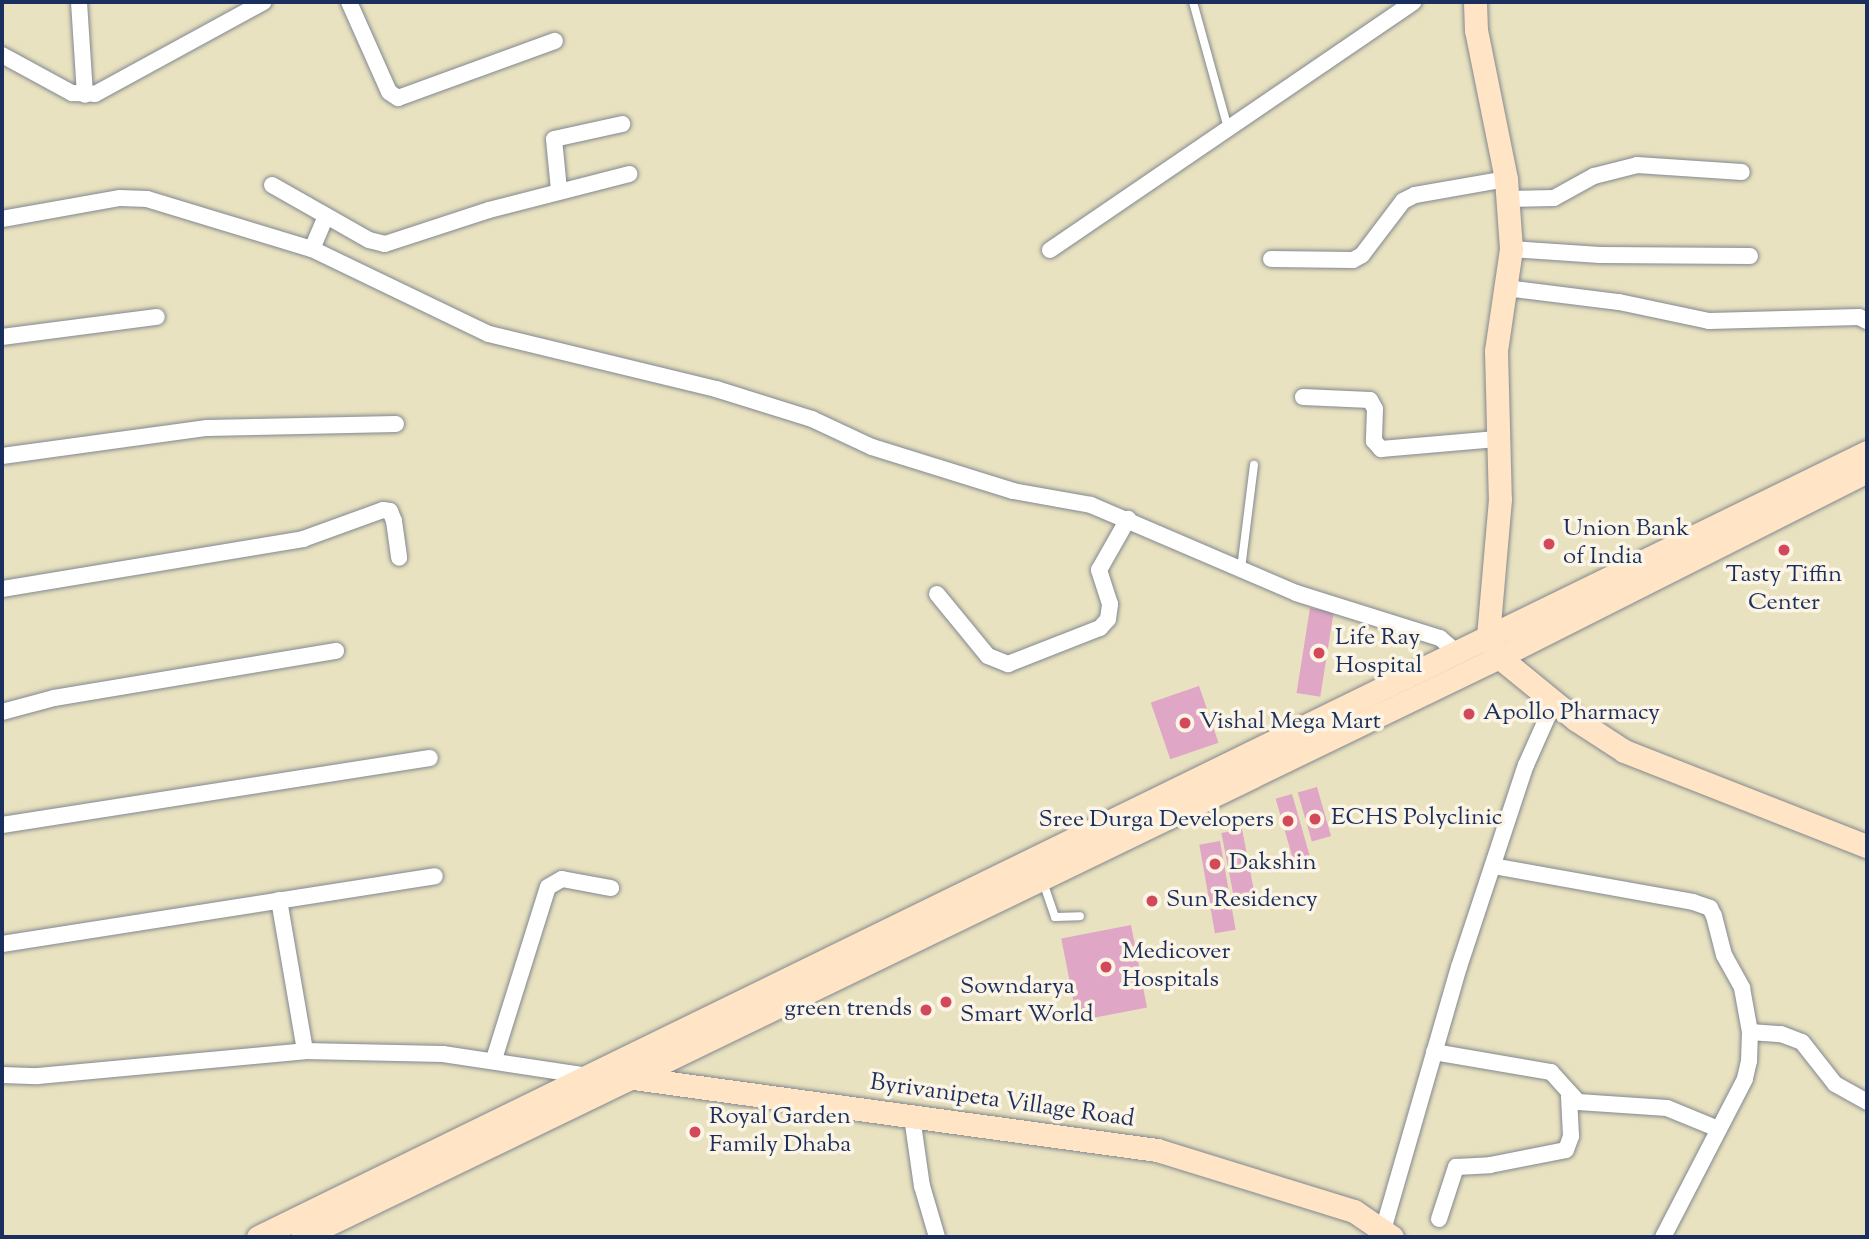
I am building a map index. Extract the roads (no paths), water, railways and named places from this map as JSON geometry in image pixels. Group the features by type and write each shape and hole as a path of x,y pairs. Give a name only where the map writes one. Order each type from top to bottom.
{"main road":[{"path":"1475,2 1476,30 1507,189 1511,249 1496,351 1500,499 1494,647 1554,702 1624,751 1867,846"},
{"path":"302,1237 1041,877 1494,647 1867,452"},
{"path":"258,1237 1456,652 1494,647 1867,471"},
{"name":"Byrivanipeta Village Road","path":"588,1076 626,1077 1157,1150 1354,1211 1385,1234"}],"street":[{"path":"79,2 85,95"},
{"path":"2,55 85,95 109,90 264,2"},
{"path":"349,2 389,92 398,98 555,41"},
{"path":"1050,250 1413,2"},
{"path":"559,190 554,139 622,124"},
{"path":"1272,259 1353,260 1362,255 1403,201 1415,195 1507,189 1554,198 1594,176 1637,164 1742,172"},
{"path":"272,185 369,240 385,244 559,190 629,174"},
{"path":"2,219 131,196 312,249 489,334 716,389 812,419 873,447 1013,491 1091,505 1296,593 1423,631 1440,638 1456,652"},
{"path":"312,249 326,216"},
{"path":"1511,249 1601,255 1749,256"},
{"path":"1506,288 1619,302 1709,321 1859,317 1867,321"},
{"path":"2,337 157,317"},
{"path":"1303,397 1370,400 1375,409 1374,441 1381,449 1497,439"},
{"path":"2,456 207,428 396,424"},
{"path":"2,589 303,539 383,510 390,511 394,521 399,558"},
{"path":"937,594 988,656 1008,664 1100,628 1108,620 1110,604 1099,570 1128,519"},
{"path":"2,712 54,698 336,651"},
{"path":"1385,1234 1434,1052 1493,866 1526,765 1554,702"},
{"path":"2,825 430,758"},
{"path":"1493,866 1710,908 1724,955 1742,988 1750,1032 1745,1079 1663,1237"},
{"path":"2,944 435,876"},
{"path":"494,1059 548,887 562,880 611,888"},
{"path":"279,900 305,1051"},
{"path":"1750,1032 1781,1034 1802,1042 1835,1084 1867,1102"},
{"path":"2,1075 37,1076 305,1051 494,1059 588,1076"},
{"path":"1434,1052 1551,1072 1569,1096 1589,1105 1667,1108 1718,1129"},
{"path":"1439,1219 1456,1167 1490,1165 1566,1150 1571,1136 1569,1096"},
{"path":"912,1117 922,1186 937,1237"}],"lane":[{"path":"1193,2 1228,128"},
{"path":"1241,571 1254,465"},
{"path":"1041,877 1055,917 1080,916"}],"place":[{"name":"Union Bank of India","path":"1549,544"},
{"name":"Tasty Tiffin Center","path":"1784,550"},
{"name":"Life Ray Hospital","path":"1319,653"},
{"name":"Apollo Pharmacy","path":"1469,714"},
{"name":"Vishal Mega Mart","path":"1185,723"},
{"name":"ECHS Polyclinic","path":"1315,819"},
{"name":"Sree Durga Developers","path":"1288,821"},
{"name":"Dakshin","path":"1215,864"},
{"name":"Sun Residency","path":"1152,901"},
{"name":"Medicover Hospitals","path":"1106,967"},
{"name":"Sowndarya Smart World","path":"946,1002"},
{"name":"green trends","path":"926,1010"},
{"name":"Royal Garden Family Dhaba","path":"695,1132"}]}
